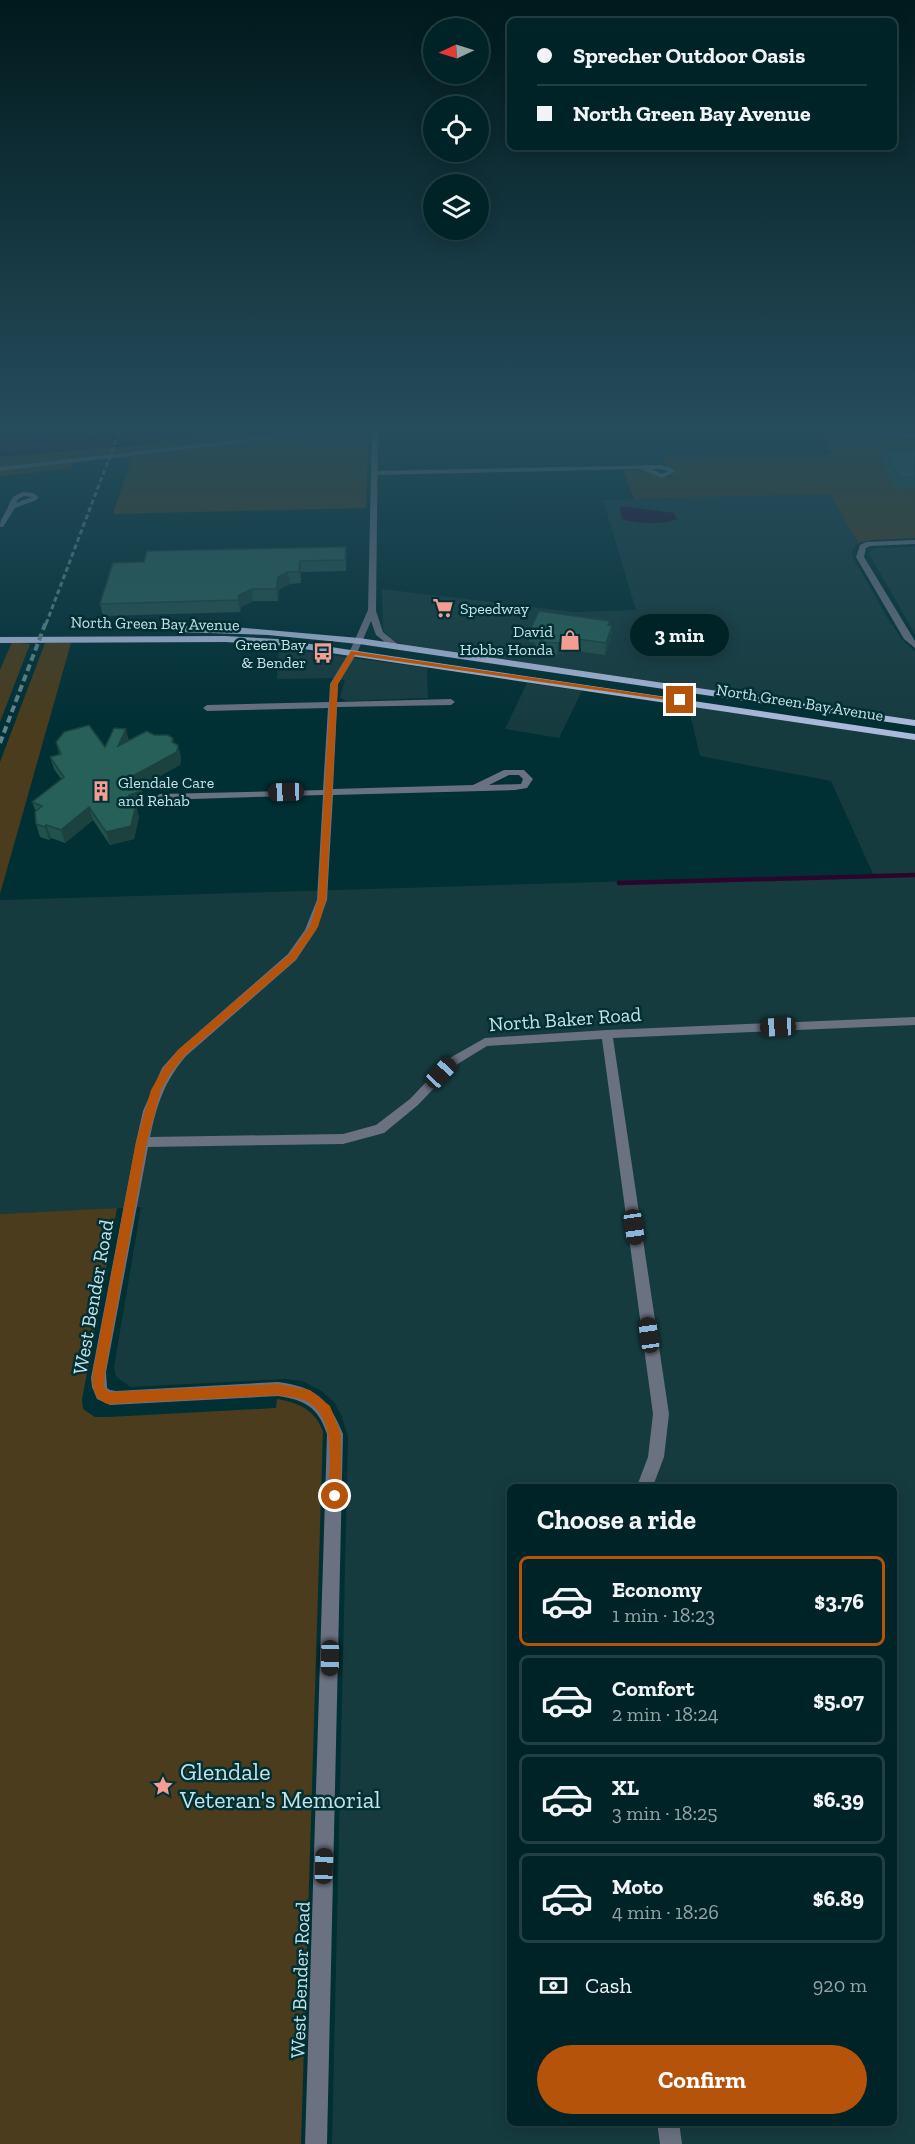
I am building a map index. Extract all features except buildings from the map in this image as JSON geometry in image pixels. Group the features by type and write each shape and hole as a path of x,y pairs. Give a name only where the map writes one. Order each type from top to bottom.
{"main road":[{"name":"North Green Bay Avenue","path":"0,633 228,628 359,641 915,723"},
{"name":"North Green Bay Avenue","path":"0,640 225,639 277,642 915,736"},
{"path":"870,730 871,716"},
{"path":"892,733 893,720"}],"street":[{"name":"West Bender Road","path":"316,2144 335,1434 326,1410 306,1394 294,1390 107,1398 98,1388 99,1372 142,1142 156,1090 166,1071 182,1053 292,957 314,927 322,900 334,684 353,653 372,610 373,527"},
{"path":"915,542 876,543 863,547 860,557 908,639 915,646"},
{"path":"372,610 379,633 396,647"},
{"path":"207,708 451,702"},
{"path":"160,797 477,788"},
{"name":"North Baker Road","path":"142,1142 343,1139 380,1129 414,1102 452,1062 486,1042 607,1034 915,1021"},
{"path":"607,1034 661,1414 656,1457 646,1484"},
{"path":"669,2126 671,2144"}],"shaded area":[{"path":"611,527 849,527 858,543 852,549 852,556 890,622 915,652 915,720 394,642 383,630 382,589 574,612 636,610"},
{"path":"849,527 915,527 915,538 858,543"},
{"path":"915,547 915,634 869,554 872,549 876,548"},
{"path":"12,642 30,644 0,722 0,670"},
{"path":"45,643 71,643 0,894 0,762"},
{"path":"279,648 427,668 428,698 346,701 340,697 345,680 277,679"},
{"path":"527,683 582,691 559,738 505,729"},
{"path":"687,701 915,737 915,2144 332,2144 348,1437 342,1417 334,1402 320,1390 302,1381 285,1379 131,1387 116,1377 114,1367 141,1207 0,1214 0,900 873,874 831,781 700,756"},
{"path":"117,1208 82,1400 83,1409 95,1417 109,1417 276,1408 277,1399 305,1408 315,1417 323,1431 301,2144 0,2144 0,1214"}],"waterway":[{"path":"619,883 915,875 905,875"}],"railway":[{"path":"46,624 83,527"},
{"path":"0,743 46,622"}],"place":[{"name":"Speedway","path":"443,608"},
{"name":"David Hobbs Honda","path":"570,640"},
{"name":"Green Bay & Bender","path":"323,653"},
{"name":"Glendale Care and Rehab","path":"101,791"},
{"name":"Glendale Veteran's Memorial","path":"163,1786"}],"route":[{"path":"335,1496 335,1434 326,1410 306,1394 294,1390 278,1389 107,1398 98,1388 99,1372 142,1142 156,1090 166,1071 182,1053 292,957 307,940 314,927 322,900 334,684 353,653 680,700"}]}
